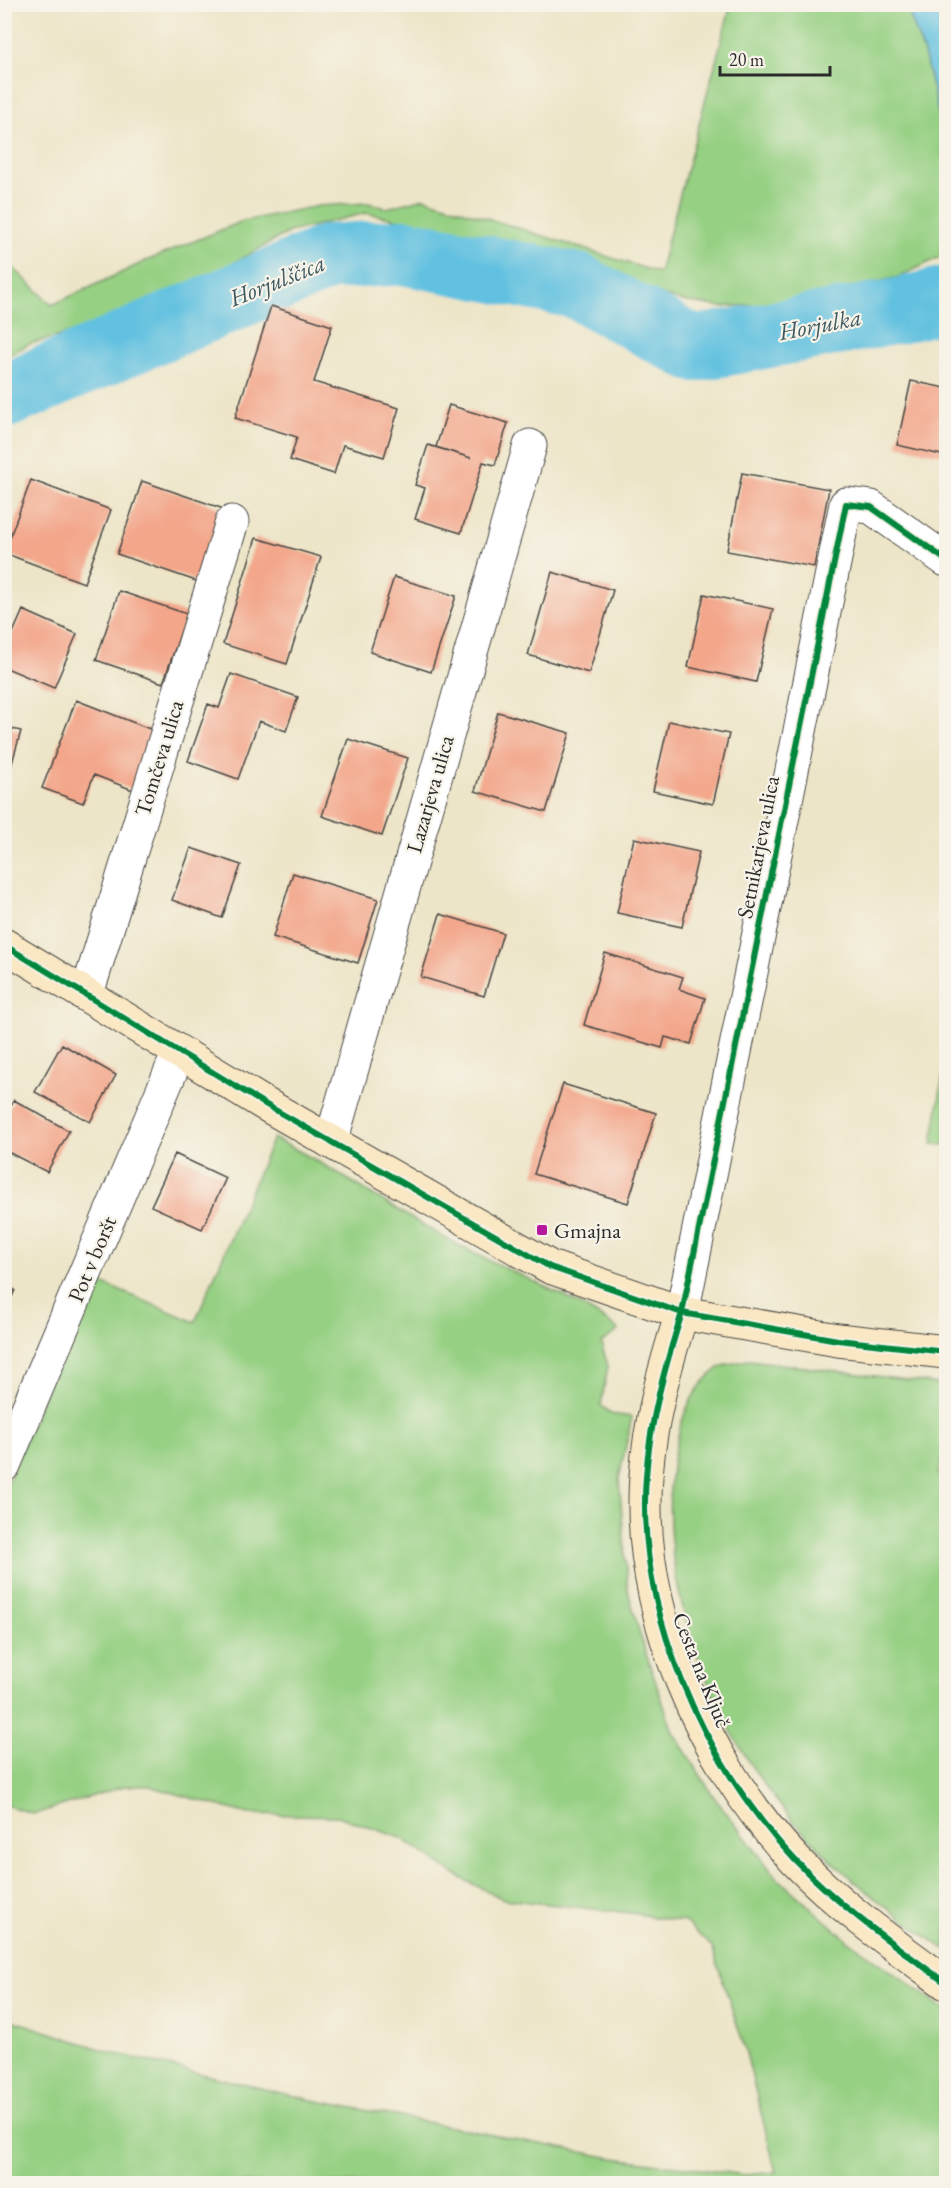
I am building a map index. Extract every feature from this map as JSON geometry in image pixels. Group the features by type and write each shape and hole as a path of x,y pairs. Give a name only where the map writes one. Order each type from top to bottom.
{"street":[{"name":"Lazarjeva ulica","path":"331,1142 530,446"},
{"name":"Setnikarjeva ulica","path":"682,1312 846,504 871,507 946,560"},
{"name":"Tomčeva ulica","path":"87,994 232,522"},
{"path":"4,945 331,1142 550,1267 682,1312 838,1340 946,1352"},
{"name":"Pot v boršt","path":"4,1465 179,1052"},
{"name":"Cesta na Ključ","path":"682,1312 662,1376 645,1477 647,1557 666,1639 702,1728 746,1797 795,1859 870,1927 946,1983"}],"green space":[{"path":"731,5 906,5 924,53 946,143 946,254 899,277 780,303 722,307 682,301 596,276 527,247 366,213 289,232 237,261 185,295 94,327 29,344 5,357 4,259 52,305 146,261 243,221 318,206 368,203 387,208 424,198 659,273"},
{"path":"946,1057 946,1145 932,1144"},
{"path":"273,1138 319,1162 454,1243 561,1294 619,1330 601,1343 608,1366 601,1405 610,1414 632,1417 619,1478 628,1591 645,1651 673,1732 714,1797 776,1877 846,1939 946,2010 946,2183 5,2183 5,2018 113,2053 307,2099 613,2158 746,2175 776,2172 745,2049 712,1947 685,1922 631,1913 503,1899 459,1877 401,1838 337,1816 248,1814 149,1786 125,1786 35,1814 5,1805 4,1492 92,1279 195,1322"},
{"path":"749,1360 946,1385 946,1448 938,1474 946,1477 946,1950 847,1875 782,1808 740,1747 702,1668 677,1582 671,1539 670,1496 674,1454 683,1417 700,1386 719,1368"}],"water":[{"path":"906,5 946,5 946,143 924,53"}],"building":[{"path":"271,306 332,326 314,382 399,408 384,457 343,445 334,474 290,460 297,437 235,418"},
{"path":"911,381 946,388 946,456 897,445"},
{"path":"449,405 508,423 495,465 483,462 461,533 415,519 425,488 415,485 428,445 471,458 436,447"},
{"path":"742,473 829,489 814,567 727,551"},
{"path":"31,480 111,510 84,583 4,553"},
{"path":"142,481 224,509 199,582 117,554"},
{"path":"256,538 321,557 287,664 223,644"},
{"path":"552,572 613,590 589,673 528,655"},
{"path":"394,577 456,596 431,672 370,652"},
{"path":"119,591 187,614 163,683 96,660"},
{"path":"704,594 773,609 756,682 688,667"},
{"path":"23,610 77,634 54,688 4,667 4,653"},
{"path":"231,674 298,697 286,731 259,721 238,779 188,761 208,704 219,708"},
{"path":"76,700 155,731 133,790 94,775 83,803 42,788"},
{"path":"498,712 570,733 546,812 475,791"},
{"path":"669,721 729,734 713,804 653,791"},
{"path":"4,727 21,731 5,788 4,787"},
{"path":"348,739 408,758 382,836 322,816"},
{"path":"634,838 699,852 682,927 617,913"},
{"path":"191,848 241,865 222,918 172,900"},
{"path":"293,873 378,899 358,963 273,937"},
{"path":"440,914 503,933 484,996 421,977"},
{"path":"605,953 683,977 679,989 705,998 691,1044 665,1037 662,1048 584,1025"},
{"path":"62,1044 116,1075 90,1122 35,1092"},
{"path":"563,1084 656,1113 628,1203 534,1174"},
{"path":"14,1100 69,1131 47,1172 4,1150 4,1117"},
{"path":"175,1154 226,1178 202,1229 151,1206"},
{"path":"4,1285 15,1290 4,1314"}],"waterway":[{"name":"Horjulščica","path":"4,396 329,257 404,252 577,286 694,349 898,311 946,299"}],"cycle path":[{"path":"946,560 871,507 846,504 682,1313 664,1373 655,1414 646,1476 646,1527 652,1579 664,1631 682,1682 705,1731 732,1778 762,1821 812,1877 868,1925 946,1983"},
{"path":"4,945 263,1103 550,1267 682,1313 838,1340 946,1352"}],"place":[{"name":"Gmajna","path":"542,1230"}],"water label":[{"name":"Horjulka","path":"820,324"}]}
